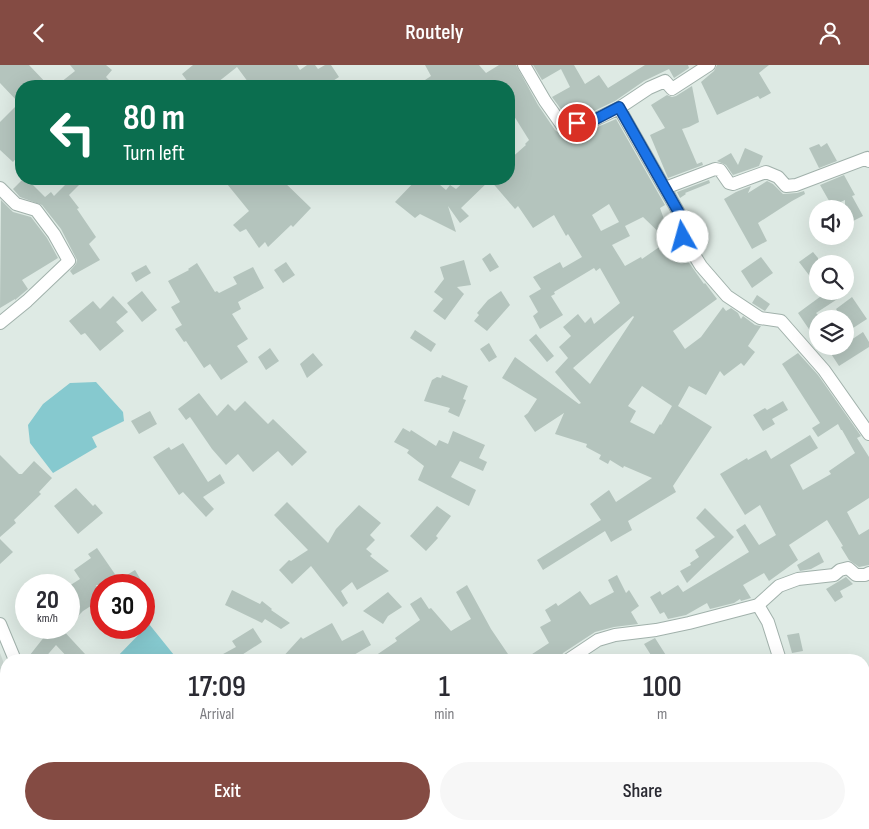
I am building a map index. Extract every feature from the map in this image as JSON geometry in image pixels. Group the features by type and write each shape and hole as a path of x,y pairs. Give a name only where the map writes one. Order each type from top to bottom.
{"street":[{"path":"524,65 545,101 562,125 592,121 649,88 665,81 672,89 709,65"},
{"path":"619,107 687,227 683,237 701,266 727,296 760,318 781,321 824,370 869,434"},
{"path":"665,188 715,169 720,170 729,183 733,184 766,172 778,177 786,185 796,185 867,158 869,161"},
{"path":"0,188 16,204 36,210 54,234 69,261 27,301 0,323"},
{"path":"577,654 598,640 615,635 656,630 758,605 779,586 798,579 834,575 840,570 848,568 856,575 869,573"},
{"path":"758,605 768,622 778,654"},
{"path":"0,624 12,654"}],"water":[{"path":"96,382 123,412 124,421 92,437 97,447 53,473 30,443 28,425 43,404 70,383"},
{"path":"155,631 173,654 120,654 134,639 155,639"}],"building":[{"path":"0,65 29,65 43,80 15,80 15,99 0,83"},
{"path":"70,65 106,65 112,70 106,77 109,80 64,80 75,71"},
{"path":"193,65 297,65 300,70 307,65 315,65 318,69 325,65 331,65 339,77 334,80 247,80 237,67 221,80 186,80 182,74"},
{"path":"425,65 479,65 486,73 499,65 516,65 538,105 559,133 593,129 616,119 665,205 660,208 671,239 674,238 680,250 717,299 673,331 685,349 701,337 723,307 726,311 731,308 738,313 741,319 743,316 755,325 761,326 748,346 755,352 744,366 741,363 724,376 720,371 706,395 689,386 678,406 712,427 673,486 676,492 628,521 632,530 611,542 605,531 543,570 537,560 601,520 590,504 609,490 616,502 652,478 624,466 623,468 610,460 608,464 599,459 601,455 586,447 587,444 555,434 564,413 535,432 524,416 537,399 502,378 515,357 579,404 581,403 555,372 568,358 559,347 571,336 563,327 578,314 585,323 591,317 594,324 620,303 600,268 596,271 594,268 554,292 555,294 551,296 563,315 540,329 533,316 538,312 529,296 541,289 533,277 560,262 563,268 582,257 568,234 566,236 554,215 533,228 518,206 515,209 494,185 515,185 515,155 529,140 515,118 515,80 425,80 431,76","holes":["609,204 619,222 601,231 592,215","643,217 668,241 642,259 641,257 625,266 612,245 630,236 625,226","634,317 590,384 573,368","642,386 672,406 654,434 630,422 636,411 628,406"]},
{"path":"533,65 574,65 585,84 599,75 608,88 645,65 688,65 689,68 674,78 669,69 644,81 615,101 590,113 566,116 552,97 570,87 561,69 542,80"},
{"path":"717,65 769,65 759,73 771,93 760,99 758,96 717,115 701,82 714,71"},
{"path":"692,86 699,122 682,129 697,164 702,162 703,165 668,178 650,135 665,128 651,105 667,95 676,96"},
{"path":"15,107 15,160 13,162 0,150 0,122"},
{"path":"827,143 837,161 819,168 809,148 819,144 821,147"},
{"path":"745,148 763,156 759,166 733,175 726,165 717,161 731,153 738,165"},
{"path":"844,175 855,195 852,196 863,216 854,220 854,200 829,200 820,185"},
{"path":"709,180 710,183 685,193 680,198 677,192"},
{"path":"767,181 783,194 804,191 805,194 758,223 767,241 752,249 724,199 751,186 748,193"},
{"path":"17,185 33,185 45,197 51,192 54,196 65,185 79,185 69,195 96,237 89,244 100,260 73,275 70,271 77,260 61,229 42,205 20,197 13,189"},
{"path":"228,185 287,185 311,208 293,227 291,225 268,247 265,242 259,248 246,229 240,232 233,225 249,211"},
{"path":"411,185 440,185 446,190 450,185 456,189 460,185 485,185 461,208 469,216 460,223 448,206 456,232 420,214 415,218 395,202"},
{"path":"1,200 13,212 31,217 47,238 58,258 22,280 28,289 15,300 0,308"},
{"path":"813,252 816,255 809,255 809,275 799,262"},
{"path":"490,253 499,267 490,272 482,259"},
{"path":"761,257 773,273 752,288 741,271"},
{"path":"464,260 471,285 457,287 464,294 445,320 433,311 443,299 434,292 444,279 440,267"},
{"path":"286,262 295,275 283,283 274,270"},
{"path":"197,263 215,292 219,293 237,284 233,277 253,267 264,288 238,302 241,309 232,314 248,339 237,346 248,362 221,380 210,364 204,368 186,341 184,342 175,329 182,325 171,307 180,302 168,281 189,270"},
{"path":"146,265 151,273 136,282 131,273"},
{"path":"142,291 157,310 142,322 127,303"},
{"path":"501,291 510,305 487,331 474,321 479,315 477,313 488,300"},
{"path":"757,295 770,304 765,311 752,303"},
{"path":"113,296 128,312 116,322 124,331 100,351 85,333 81,335 69,321 93,301 100,309"},
{"path":"816,300 836,300 821,310 809,310 809,329 798,313"},
{"path":"848,300 854,300 867,319 854,327 854,310 836,309"},
{"path":"415,330 436,344 431,352 410,338"},
{"path":"863,332 869,342 869,347 839,366 832,355 854,355 854,338"},
{"path":"536,334 554,356 547,362 529,340"},
{"path":"489,343 497,357 489,362 480,349"},
{"path":"270,348 279,361 266,370 258,357"},
{"path":"313,353 323,365 307,378 300,364"},
{"path":"798,353 818,375 861,436 857,438 869,457 869,498 847,512 859,535 869,529 869,565 859,567 849,560 827,520 789,545 798,560 769,581 764,573 743,585 751,598 741,601 740,599 734,603 710,609 707,603 686,615 668,619 664,612 660,614 650,597 660,591 662,595 678,585 683,592 749,552 736,530 745,524 759,545 776,535 760,505 745,515 720,474 747,458 748,460 766,450 771,459 810,435 818,448 790,465 803,490 831,474 829,471 855,453 838,424 818,437 812,428 820,423 782,364"},
{"path":"442,375 468,386 463,399 466,400 459,417 448,412 450,408 424,401 432,380 437,377 441,378"},
{"path":"199,393 217,416 228,404 235,411 245,401 268,424 273,419 307,452 292,466 278,451 253,472 238,454 226,465 212,449 190,417 186,420 178,409"},
{"path":"783,401 788,410 772,419 775,424 763,431 753,415"},
{"path":"150,411 157,424 139,434 131,421"},
{"path":"403,428 410,432 411,430 436,446 439,440 448,444 453,431 485,445 479,458 487,462 483,471 460,461 451,477 476,490 469,506 418,480 424,466 407,453 409,450 394,442"},
{"path":"183,443 208,482 220,474 225,483 203,497 214,509 206,517 183,492 179,495 153,457 169,447 171,450"},
{"path":"0,455 19,474 22,474 34,461 52,478 39,492 41,494 14,520 16,523 0,537"},
{"path":"76,488 93,506 95,504 103,513 78,534 54,506"},
{"path":"287,502 328,543 336,529 359,505 381,523 370,535 375,540 366,549 372,554 370,556 389,571 357,590 352,582 341,591 348,603 343,607 311,566 292,584 279,570 289,560 291,561 308,550 274,515"},
{"path":"437,506 451,516 436,536 438,538 426,551 410,536"},
{"path":"705,508 734,537 687,583 680,571 691,565 690,563 699,557 695,550 715,537 696,518"},
{"path":"0,539 13,552 0,564"},
{"path":"97,548 115,574 90,574 90,606 80,614 80,574 77,574 74,570 91,558 88,554"},
{"path":"819,552 824,562 811,569 800,571 797,565"},
{"path":"135,570 137,574 129,574"},
{"path":"617,575 626,593 629,590 639,606 631,612 638,624 595,632 563,654 532,654 549,643 540,627 551,621 545,610 556,603 558,606 580,591 590,605 614,592 608,580"},
{"path":"846,577 853,584 840,591 843,597 835,602 826,589"},
{"path":"467,585 491,629 508,654 378,654 397,641 395,638 420,620 410,604 421,597 429,609 431,608 451,631 471,619 456,592"},
{"path":"232,590 260,604 262,601 271,610 290,623 281,629 265,619 262,623 225,605"},
{"path":"388,592 402,607 388,616 383,624 363,611"},
{"path":"332,623 342,641 363,630 371,645 355,654 285,654 301,637 303,639"},
{"path":"253,628 262,642 243,654 223,654 236,647 232,641"},
{"path":"799,633 803,651 792,653 787,635"},
{"path":"655,638 665,654 650,654 644,644"},
{"path":"43,639 71,639 85,654 64,654 56,645 48,654 31,654"}],"route":[{"path":"577,123 592,121 619,107 687,227 683,237"}]}
